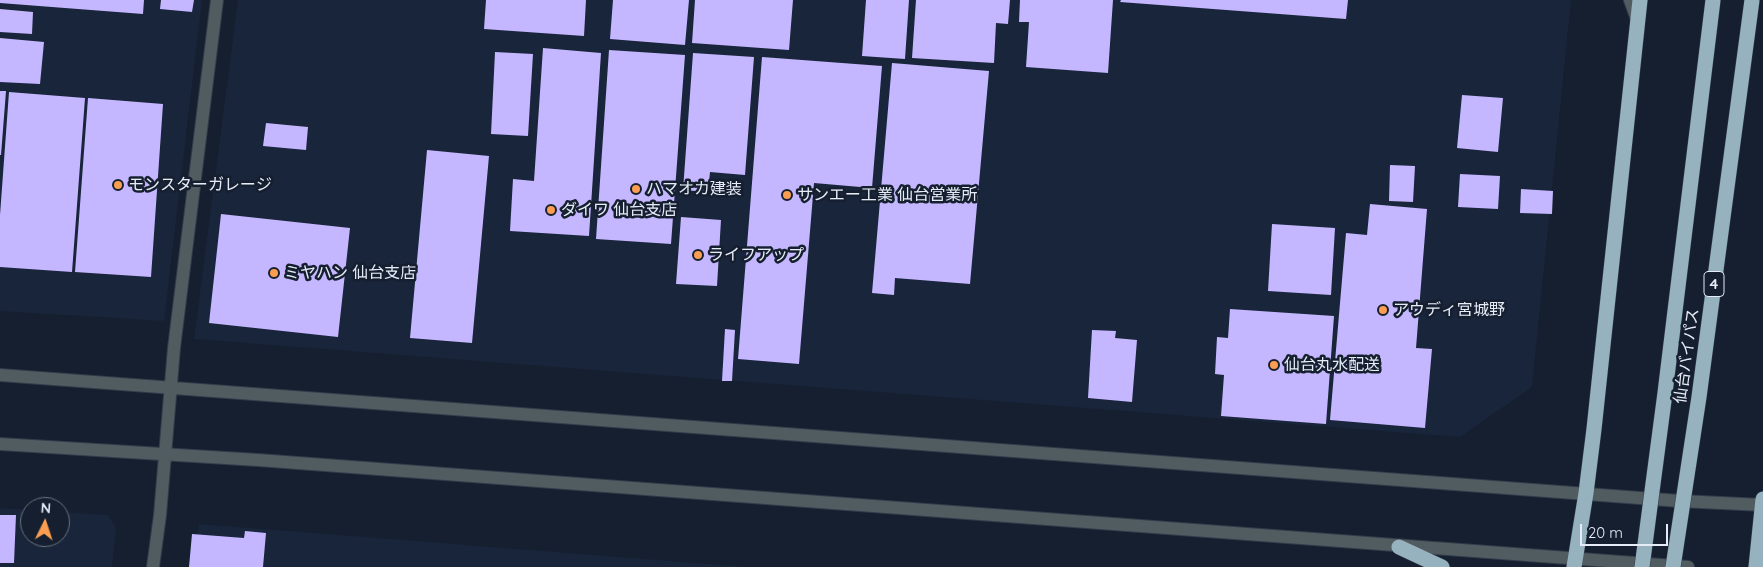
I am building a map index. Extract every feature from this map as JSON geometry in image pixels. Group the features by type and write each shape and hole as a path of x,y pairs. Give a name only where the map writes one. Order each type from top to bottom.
{"highway":[{"path":"1575,562 1586,493 1640,0"},
{"name":"仙台バイパス","path":"1642,567 1666,393 1713,0"},
{"name":"仙台バイパス","path":"1673,567 1699,397 1752,0"},
{"path":"1756,567 1763,503"},
{"path":"1399,546 1442,567"}],"street":[{"path":"153,567 160,515 175,339 217,0"},
{"path":"1630,0 1638,22"},
{"path":"0,375 1586,493 1763,503"},
{"path":"0,444 258,460 1399,546 1575,562 1688,567"}],"shaded area":[{"path":"0,0 202,0 164,321 0,311"},
{"path":"238,0 1571,0 1532,387 1460,437 194,339"},
{"path":"0,508 20,509 20,547 70,547 70,513 108,515 116,528 112,567 0,567"},
{"path":"199,524 747,567 194,567"}],"building":[{"path":"0,0 144,0 143,14 0,3"},
{"path":"161,0 194,0 192,12 160,9"},
{"path":"486,0 586,0 584,36 484,29"},
{"path":"613,0 689,0 685,45 610,39"},
{"path":"695,0 793,0 789,50 692,43"},
{"path":"866,0 909,0 905,59 862,56"},
{"path":"916,0 1010,0 1008,24 996,23 994,63 912,58"},
{"path":"1020,0 1113,0 1108,73 1026,67 1029,22 1019,22"},
{"path":"1121,0 1348,0 1346,19 1120,2"},
{"path":"0,9 33,12 32,34 0,32"},
{"path":"0,38 44,42 40,84 0,82"},
{"path":"543,48 601,53 589,236 510,231 513,179 534,181"},
{"path":"609,50 685,55 671,244 596,239"},
{"path":"495,52 533,54 528,136 491,134"},
{"path":"693,53 754,57 745,175 710,172 708,192 683,190"},
{"path":"762,57 882,66 872,188 814,183 799,364 738,359"},
{"path":"892,63 989,71 970,284 895,278 894,295 872,293"},
{"path":"0,91 6,91 1,155 0,155"},
{"path":"9,92 85,98 72,272 0,267 0,215"},
{"path":"1462,95 1503,98 1498,152 1457,148"},
{"path":"88,98 163,104 151,277 75,272"},
{"path":"266,123 308,127 306,150 263,146"},
{"path":"427,150 489,156 472,343 410,338"},
{"path":"1390,165 1415,166 1413,202 1389,201"},
{"path":"1460,174 1500,176 1498,209 1458,207"},
{"path":"1521,189 1553,191 1552,214 1520,213"},
{"path":"1370,204 1427,209 1416,348 1432,349 1425,428 1330,420 1346,233 1367,235"},
{"path":"221,214 350,228 338,337 209,323"},
{"path":"681,217 721,220 717,286 676,284"},
{"path":"1272,224 1335,228 1331,295 1268,291"},
{"path":"1230,309 1334,316 1326,424 1221,416 1224,375 1215,374 1217,337 1228,338"},
{"path":"725,329 735,330 732,381 722,381"},
{"path":"1092,330 1116,331 1115,338 1137,340 1132,402 1088,398"},
{"path":"0,515 16,515 14,563 0,563"},
{"path":"245,531 266,533 263,567 189,567 192,534 244,538"}],"place":[{"name":"モンスターガレージ","path":"118,185"},
{"name":"ハマオカ建装","path":"636,189"},
{"name":"サンエー工業 仙台営業所","path":"787,195"},
{"name":"ダイワ 仙台支店","path":"551,210"},
{"name":"ライフアップ","path":"698,255"},
{"name":"ミヤハン 仙台支店","path":"274,273"},
{"name":"アウディ宮城野","path":"1383,310"},
{"name":"仙台丸水配送","path":"1274,365"}]}
